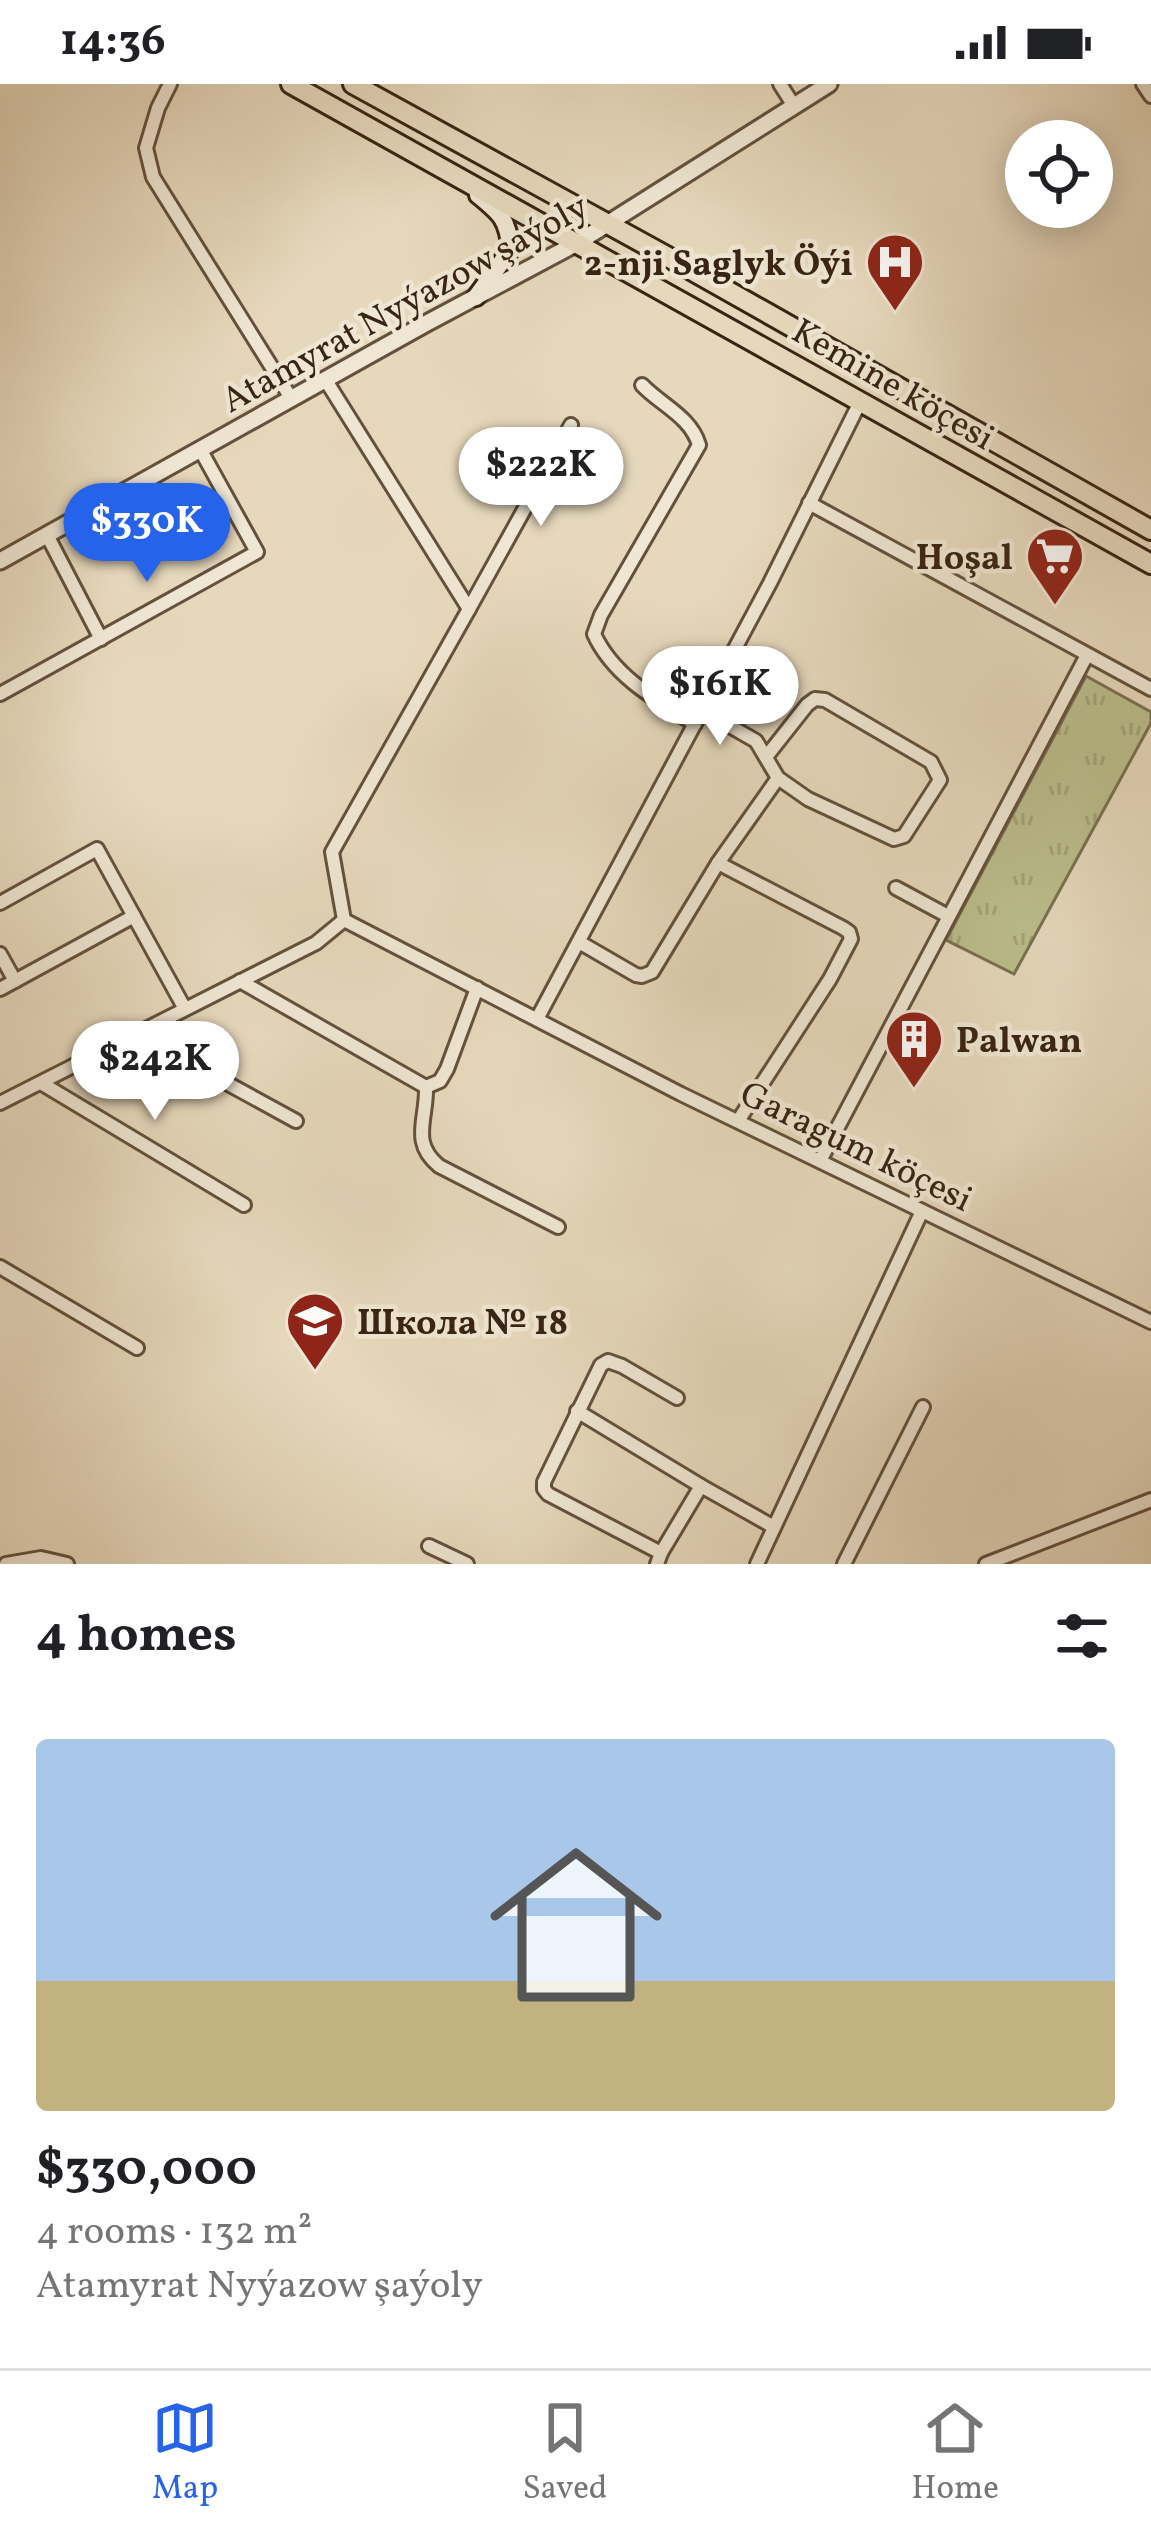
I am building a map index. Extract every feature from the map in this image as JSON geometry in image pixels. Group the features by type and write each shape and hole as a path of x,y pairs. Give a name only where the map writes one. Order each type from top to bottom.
{"main road":[{"name":"Kemine köçesi","path":"291,84 1151,564"},
{"name":"Kemine köçesi","path":"353,84 1151,530"},
{"path":"460,178 500,212 508,226 511,249 476,297"},
{"path":"860,402 875,374"}],"street":[{"path":"170,84 146,148 153,177 291,398"},
{"path":"780,84 794,106"},
{"name":"Atamyrat Nyýazow şaýoly","path":"0,561 577,243 829,84"},
{"path":"1143,84 1151,96"},
{"path":"325,380 469,609"},
{"path":"642,385 691,425 699,445 594,634 603,654 643,692 695,724"},
{"path":"538,1019 860,402"},
{"path":"0,1103 316,943 344,920 332,852 571,425"},
{"path":"0,694 257,552 200,449"},
{"path":"809,503 1151,689"},
{"path":"46,535 100,639"},
{"path":"820,1161 1087,655"},
{"path":"702,710 756,741 778,778 808,799 894,839 904,836 940,781 931,762 825,700 807,705 766,757"},
{"path":"579,942 635,975 647,975 778,778"},
{"path":"0,902 98,849 185,1009"},
{"path":"718,863 843,928 851,939 738,1121"},
{"path":"896,888 948,916"},
{"path":"0,989 134,916"},
{"name":"Garagum köçesi","path":"344,920 738,1121 1151,1322"},
{"path":"0,954 15,981"},
{"path":"240,981 427,1087"},
{"path":"427,1087 440,1081 447,1069 476,988"},
{"path":"137,1034 296,1121"},
{"path":"40,1083 244,1204"},
{"path":"427,1087 420,1141 429,1158 558,1227"},
{"path":"757,1564 922,1211"},
{"path":"0,1267 137,1348"},
{"path":"677,1398 631,1371 608,1361 602,1365 550,1466 544,1489 659,1558 700,1486"},
{"path":"844,1564 923,1407"},
{"path":"577,1411 774,1527"},
{"path":"986,1564 1151,1500"},
{"path":"429,1546 467,1564"},
{"path":"6,1564 41,1558 67,1564"}],"green space":[{"path":"1086,676 1151,712 1151,723 1014,974 946,940"}],"place":[{"name":"2-nji Saglyk Öýi","path":"895,313"},
{"name":"Hoşal","path":"1055,607"},
{"name":"Palwan","path":"914,1090"},
{"name":"Школа № 18","path":"315,1372"}]}
